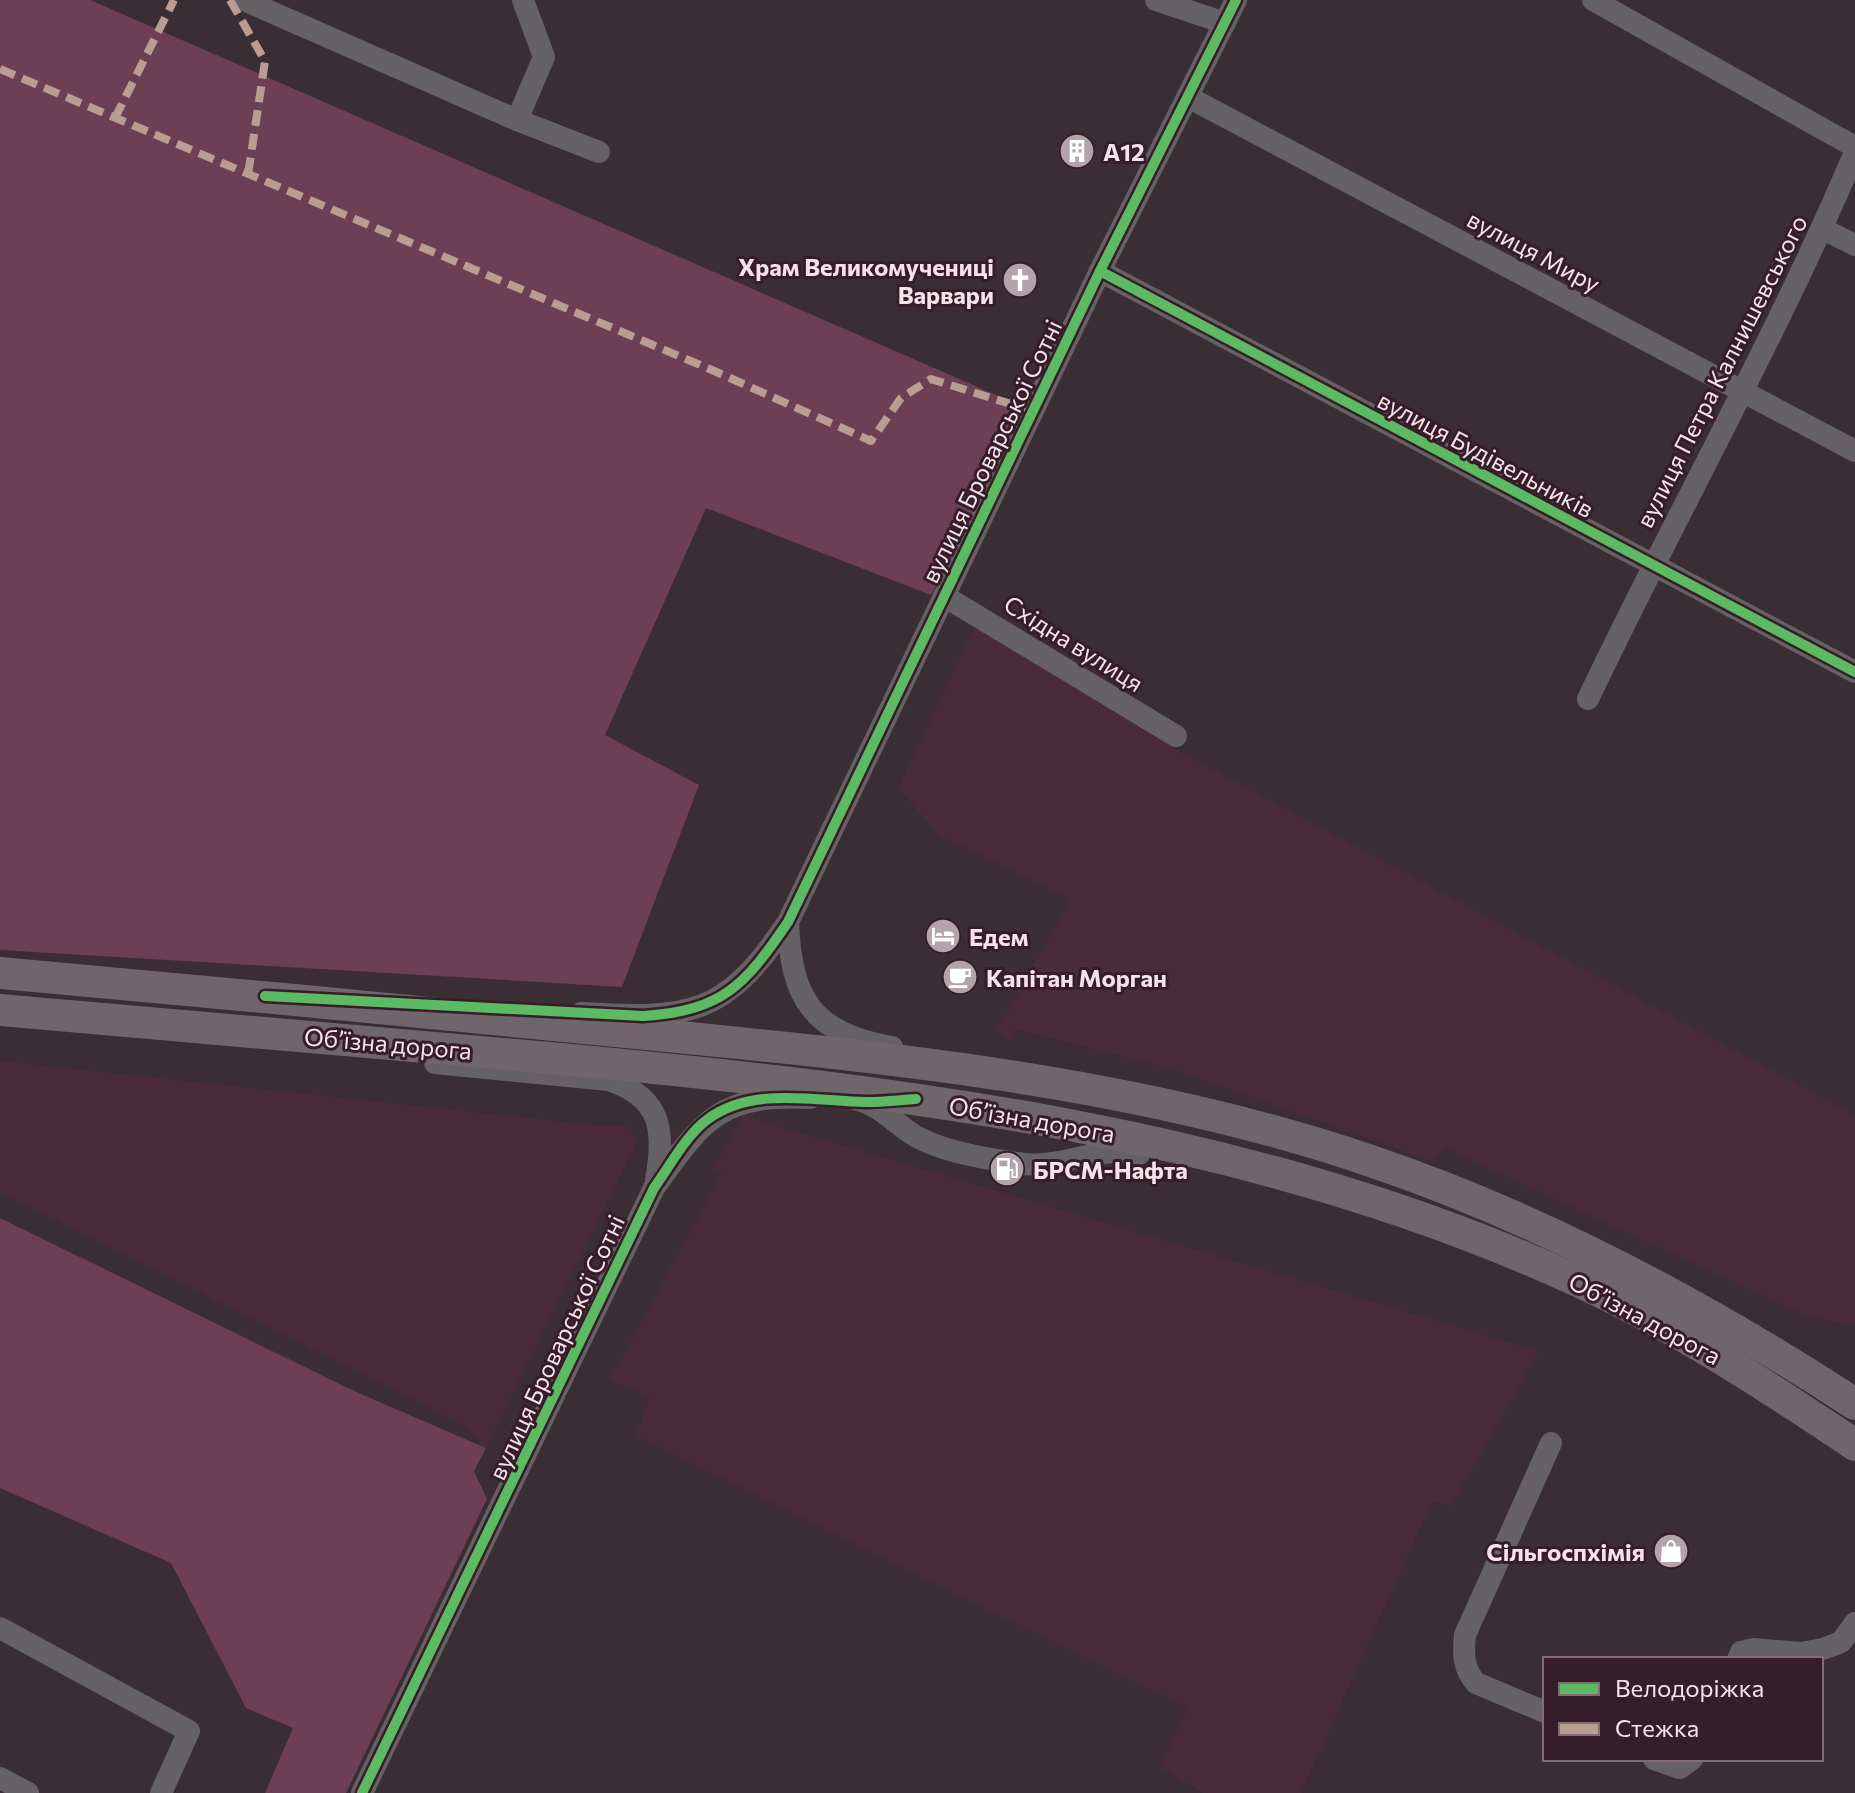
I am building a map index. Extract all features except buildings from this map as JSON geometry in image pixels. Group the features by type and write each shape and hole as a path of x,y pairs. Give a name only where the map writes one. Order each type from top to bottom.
{"highway":[{"name":"Обʼїзна дорога","path":"0,973 849,1054 1085,1089 1221,1118 1360,1157 1476,1200 1581,1247 1683,1298 1855,1404"},
{"name":"Обʼїзна дорога","path":"0,1010 261,1031 795,1084 916,1099 1109,1131 1348,1193 1465,1234 1571,1278 1664,1324 1855,1445"}],"street":[{"path":"244,0 517,120 599,152"},
{"path":"517,120 544,57 523,0"},
{"path":"1156,0 1225,23"},
{"name":"вулиця Броварської Сотні","path":"265,996 643,1016 682,1014 730,992 746,979 788,922 1100,271 1236,0"},
{"path":"1593,0 1855,149"},
{"name":"вулиця Миру","path":"1188,97 1855,451"},
{"name":"вулиця Петра Калнишевського","path":"1588,699 1652,565 1823,229 1855,149"},
{"path":"1823,229 1855,245"},
{"name":"вулиця Будівельників","path":"1100,271 1855,672"},
{"name":"Східна вулиця","path":"944,596 1176,736"},
{"path":"788,922 792,972 802,996 816,1017 838,1033 873,1043 1077,1076 1221,1118"},
{"name":"вулиця Броварської Сотні","path":"261,1031 374,1058 609,1080 629,1087 644,1098 656,1115 661,1134 654,1188"},
{"path":"795,1084 867,1102 918,1137 954,1149 1027,1164 1120,1149 1256,1181 1348,1193"},
{"name":"вулиця Броварської Сотні","path":"362,1793 654,1188 697,1128 726,1109 793,1097 867,1102 916,1099"},
{"path":"1543,1711 1476,1683 1465,1663 1464,1648 1465,1635 1551,1443"},
{"path":"1739,1657 1741,1652 1754,1649 1801,1653 1823,1649 1841,1642 1855,1623"},
{"path":"0,1628 189,1731 161,1793"},
{"path":"1660,1761 1680,1768 1689,1761"},
{"path":"2,1784 28,1793"}],"shaded area":[{"path":"0,0 90,0 1033,411 931,595 706,508 605,735 699,785 622,987 0,950"},
{"path":"978,621 1182,753 1855,1115 1855,1325 1809,1317 1445,1148 1433,1162 1176,1070 1014,1029 1012,1040 997,1031 1071,899 939,835 898,788"},
{"path":"0,1061 604,1126 624,1125 630,1128 637,1143 486,1448 467,1427 0,1192"},
{"path":"743,1116 1539,1351 1451,1506 1432,1502 1301,1793 1203,1793 1159,1767 1188,1708 636,1436 650,1397 610,1380 722,1173 713,1168"},
{"path":"0,1218 354,1391 486,1448 474,1471 487,1499 346,1793 265,1793 293,1728 246,1708 171,1563 0,1488"}],"marked path":[{"path":"115,118 174,0"},
{"path":"230,0 265,61 248,175"},
{"path":"0,69 712,370 871,441 901,398 931,379 1033,411"}],"cycle path":[{"path":"265,996 643,1016 670,1013 713,1001 744,978 788,922 1100,271 1236,0"},
{"path":"1100,271 1855,672"},
{"path":"362,1793 654,1188 685,1142 708,1119 744,1102 785,1098 866,1102 916,1099"}],"place":[{"name":"А12","path":"1077,151"},
{"name":"Храм Великомучениці Варвари","path":"1020,280"},
{"name":"Едем","path":"943,936"},
{"name":"Капітан Морган","path":"960,977"},
{"name":"БРСМ-Нафта","path":"1007,1169"},
{"name":"Сільгоспхімія","path":"1671,1551"}]}
